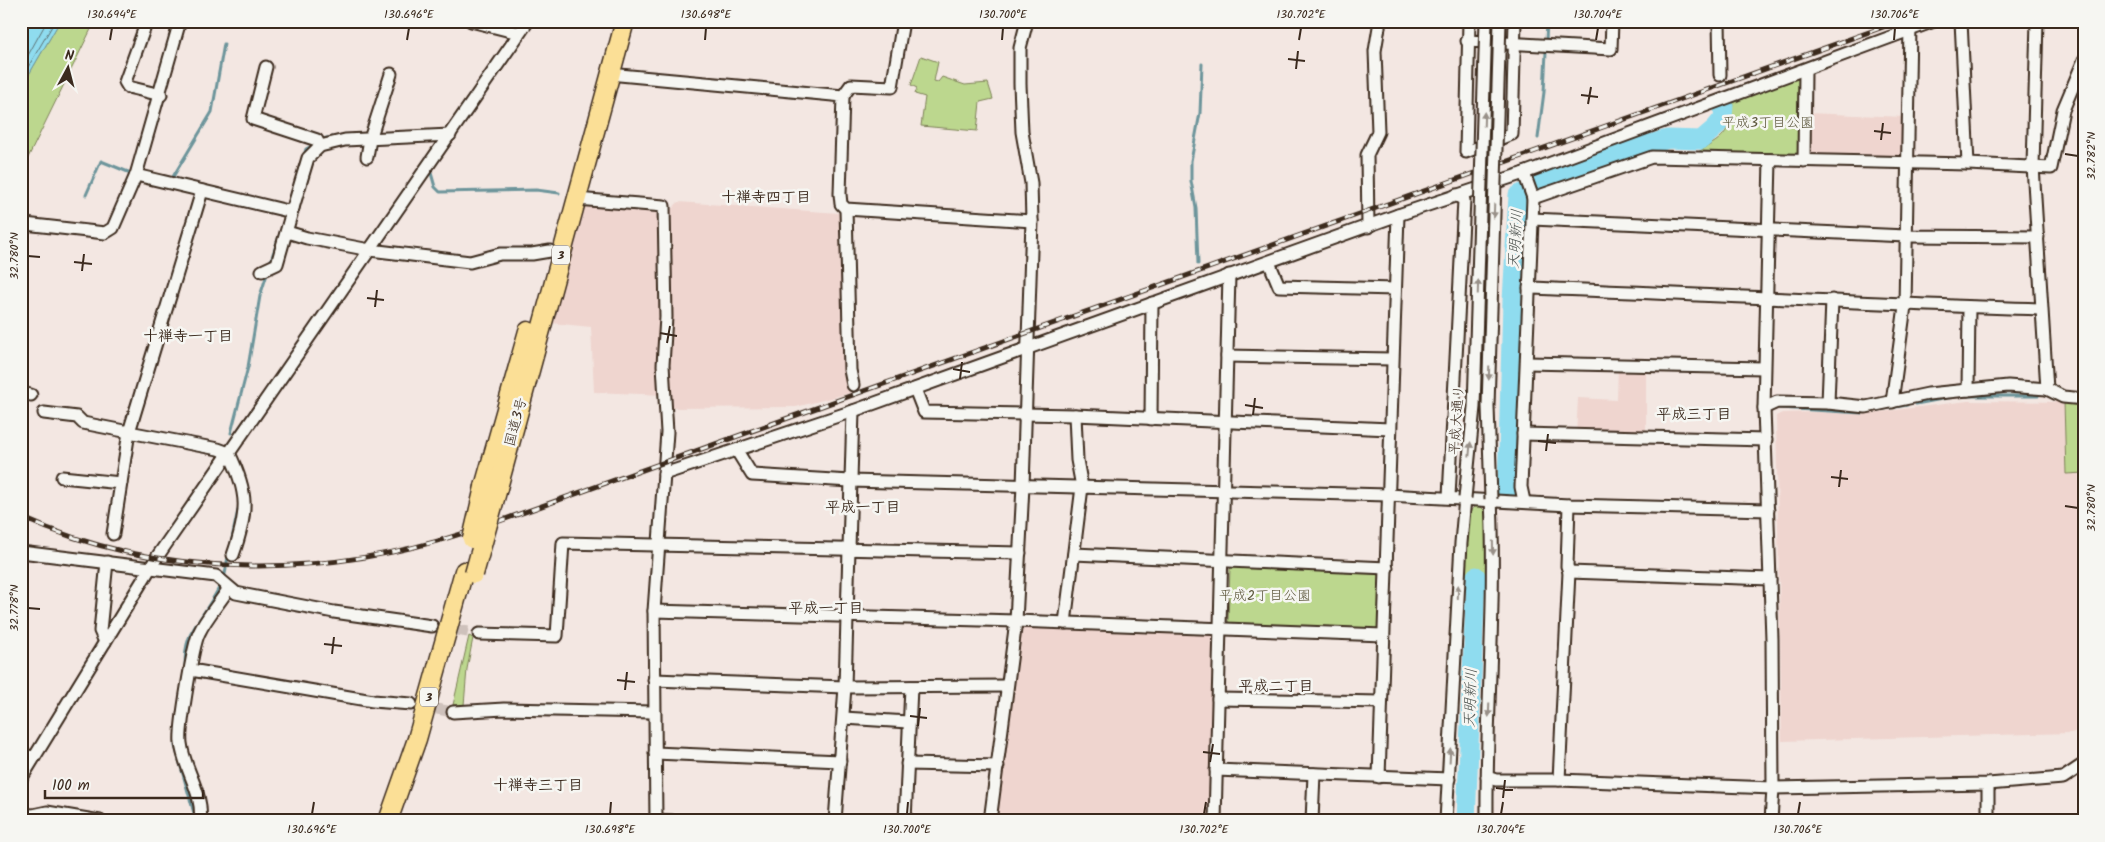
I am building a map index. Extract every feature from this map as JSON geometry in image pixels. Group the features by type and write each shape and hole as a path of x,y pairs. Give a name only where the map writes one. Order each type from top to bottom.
{"highway":[{"name":"国道3号","path":"399,821 426,744 550,251 613,21"},
{"name":"国道3号","path":"491,488 576,199 625,21"},
{"name":"国道3号","path":"388,821 417,740 469,572"}],"street":[{"path":"147,21 125,82 128,87 161,95"},
{"path":"21,231 25,224 105,233 113,228 136,175 161,95 180,21"},
{"path":"471,21 519,33"},
{"path":"21,779 151,568 528,21"},
{"path":"903,21 892,86 851,85 843,96 841,204 846,209 1032,221"},
{"path":"990,821 1006,686 1016,621 1024,486 1032,221 1031,183 1022,132 1020,84 1020,48 1026,21"},
{"path":"1368,227 1367,155 1378,132 1375,51 1380,21"},
{"path":"1468,21 1466,152 1512,134 1515,21"},
{"name":"平成大通り","path":"1446,821 1461,543 1474,407 1486,21"},
{"path":"1487,821 1493,577 1488,406 1500,21"},
{"path":"1468,41 1611,49 1612,21"},
{"path":"1719,21 1720,75"},
{"path":"664,474 853,411 1398,215 1524,173 1715,104 1910,28 1934,21"},
{"path":"1961,21 1968,164"},
{"path":"2037,21 2033,166 2038,237 2040,309 2047,389"},
{"path":"1892,402 1905,306 1910,28"},
{"path":"1533,198 1652,157 1909,162 2051,168 2063,110 2084,60"},
{"path":"266,67 254,119 317,140 320,146"},
{"path":"1804,161 1805,70"},
{"path":"367,157 370,139 391,74"},
{"path":"609,74 843,96"},
{"path":"262,271 277,264 308,158 320,146 345,140 450,135"},
{"path":"1770,160 1764,408 1770,579 1773,788 1771,821"},
{"path":"1524,173 1533,198 1521,487 1524,501"},
{"path":"136,175 288,210 293,208"},
{"path":"114,534 129,432 202,191"},
{"path":"1449,497 1464,200 1456,195"},
{"path":"576,199 664,206 666,318 663,365 666,432 654,611 653,712 656,820 672,821"},
{"path":"846,209 850,370 853,384"},
{"path":"1379,777 1398,215"},
{"path":"1532,219 1906,236 2038,237"},
{"path":"287,232 307,238 370,250 470,262 500,254 532,254 550,251"},
{"path":"1269,262 1279,286 1394,289"},
{"path":"1216,821 1229,275"},
{"path":"1530,288 1832,300 1905,306 2040,309"},
{"path":"1828,403 1832,300"},
{"path":"1151,419 1152,303"},
{"path":"1968,390 1969,307"},
{"path":"1227,356 1392,359"},
{"path":"1526,362 1764,368"},
{"path":"1764,408 1778,402 1828,403 1866,407 1968,390 2008,386 2047,389 2063,397 2084,399"},
{"path":"915,389 924,412 1075,415 1390,430"},
{"path":"835,821 846,687 846,617 853,411"},
{"path":"44,413 77,417 82,423 218,449 229,453 242,479 245,523 234,555"},
{"path":"1065,623 1082,487 1077,460 1075,415"},
{"path":"1523,434 1766,440"},
{"path":"737,451 752,475 850,481 1388,495 1491,499 1569,505 1768,510"},
{"path":"62,477 82,485 121,483"},
{"path":"1559,780 1569,572 1567,566 1569,505"},
{"path":"479,634 557,636 563,543 1020,553"},
{"path":"21,552 151,568 222,581 236,593 295,605 432,626"},
{"path":"1074,554 1387,568"},
{"path":"105,642 100,631 107,562"},
{"path":"1569,572 1770,579"},
{"path":"200,821 200,802 180,742 194,646 200,632 227,591 222,581"},
{"path":"654,611 1016,621 1383,635"},
{"path":"191,670 373,701 411,704"},
{"path":"654,680 846,687 1006,686"},
{"path":"905,821 911,687"},
{"path":"1218,699 1381,702"},
{"path":"453,712 504,709 653,712"},
{"path":"844,718 908,722"},
{"path":"655,753 840,761"},
{"path":"21,755 34,757"},
{"path":"907,764 998,766"},
{"path":"1487,777 1496,780 1559,780 1773,788 1988,784 2063,778 2084,764"},
{"path":"1216,770 1449,779"},
{"path":"1312,821 1314,774"},
{"path":"1988,784 1988,821"},
{"path":"21,814 33,815 47,812 100,821"}],"shaded area":[{"path":"1807,113 1905,117 1905,155 1901,158 1809,154"},
{"path":"678,202 839,213 846,366 854,392 796,407 671,408 663,395 594,392 591,327 551,323 583,203 673,208"},
{"path":"1618,364 1646,365 1646,437 1576,435 1578,398 1617,400"},
{"path":"1968,401 2064,402 2066,474 2084,473 2084,682 2080,683 2081,730 2071,733 1782,741 1776,416 1782,413 1817,412 1863,414"},
{"path":"1021,628 1215,635 1210,821 997,821"}],"green space":[{"path":"60,21 95,21 21,172 21,88"},
{"path":"921,56 938,62 934,81 938,82 942,77 965,85 988,83 993,99 980,102 977,131 921,126 925,97 915,94 917,88 911,85"},
{"name":"平成3丁目公園","path":"1798,76 1802,79 1800,156 1696,153 1724,134 1730,122 1733,103"},
{"path":"2064,402 2084,404 2084,473 2066,474"},
{"path":"1476,506 1480,506 1486,512 1487,576 1465,575 1470,511"},
{"name":"平成2丁目公園","path":"1233,566 1378,570 1382,575 1380,627 1377,630 1231,625 1228,621 1230,569"},
{"path":"469,636 473,638 467,669 464,705 453,705"}],"water":[{"path":"21,21 60,21 21,88"}],"waterway":[{"path":"1546,41 1547,21"},
{"path":"171,180 212,112 224,44"},
{"path":"1538,138 1544,92 1546,52"},
{"path":"1198,264 1196,208 1191,181 1191,161 1200,113 1202,64"},
{"name":"天明新川","path":"1507,491 1512,301 1518,195 1589,161 1668,139 1701,140 1723,118 1724,105"},
{"path":"304,156 306,149 326,138 335,137"},
{"path":"86,195 101,161 133,174"},
{"path":"431,173 435,187 440,192 536,190 559,193"},
{"path":"270,263 280,233"},
{"path":"231,433 248,367 260,296 268,271"},
{"path":"1916,404 1958,396 2038,396"},
{"path":"1779,408 1862,413 1907,405"},
{"path":"227,562 239,505"},
{"path":"185,671 185,655 188,640 217,592 226,569"},
{"name":"天明新川","path":"1466,821 1476,576"},
{"path":"176,734 175,746 194,813 194,821"}],"tunnel":[{"path":"441,627 479,634"},
{"path":"420,706 453,712"}],"railway":[{"path":"497,522 1900,21"},
{"path":"21,517 74,538 129,553 186,562 243,566 300,565 357,558 413,547 467,532"}],"district":[{"name":"十禅寺四丁目","path":"766,198"},
{"name":"十禅寺一丁目","path":"188,337"},
{"name":"平成三丁目","path":"1694,415"},
{"name":"平成一丁目","path":"863,508"},
{"name":"平成一丁目","path":"826,609"},
{"name":"平成二丁目","path":"1276,687"},
{"name":"十禅寺三丁目","path":"538,786"}]}
